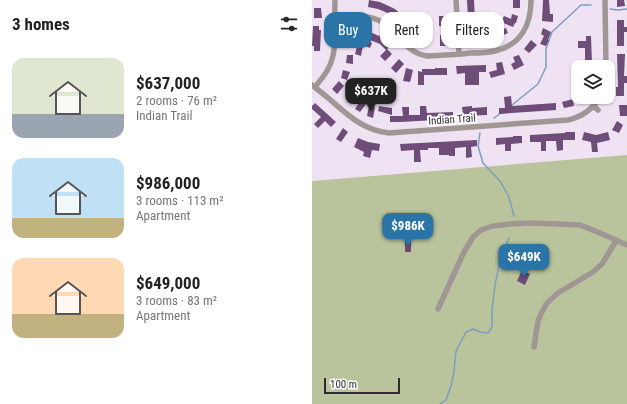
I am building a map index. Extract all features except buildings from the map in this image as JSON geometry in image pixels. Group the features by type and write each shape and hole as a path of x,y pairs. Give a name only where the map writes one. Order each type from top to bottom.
{"street":[{"path":"334,0 334,12"},
{"path":"456,0 459,54"},
{"path":"372,18 378,20 389,27 411,51 421,55 427,56 495,51 503,49 516,41 525,30 530,15 531,0"},
{"path":"605,0 606,60"},
{"path":"313,86 327,72 333,58 334,48"},
{"name":"Indian Trail","path":"313,86 360,124 377,131 389,133 568,120 596,108 597,104"},
{"path":"438,309 464,252 473,237 481,230 493,226 510,224 580,225 627,245"},
{"path":"534,347 538,322 547,303 558,293 602,264 616,240"}],"green space":[{"path":"627,155 627,404 312,404 312,181"}],"waterway":[{"path":"512,105 538,84 546,67 546,49 552,32 581,5 591,5"},
{"path":"610,9 627,9"},
{"path":"494,118 501,113"},
{"path":"480,133 478,146 483,163 500,181 509,197 514,216"},
{"path":"440,404 446,400 454,372 456,351 466,332 473,329 488,333 492,327 492,310 495,285 500,260 509,238"}]}
